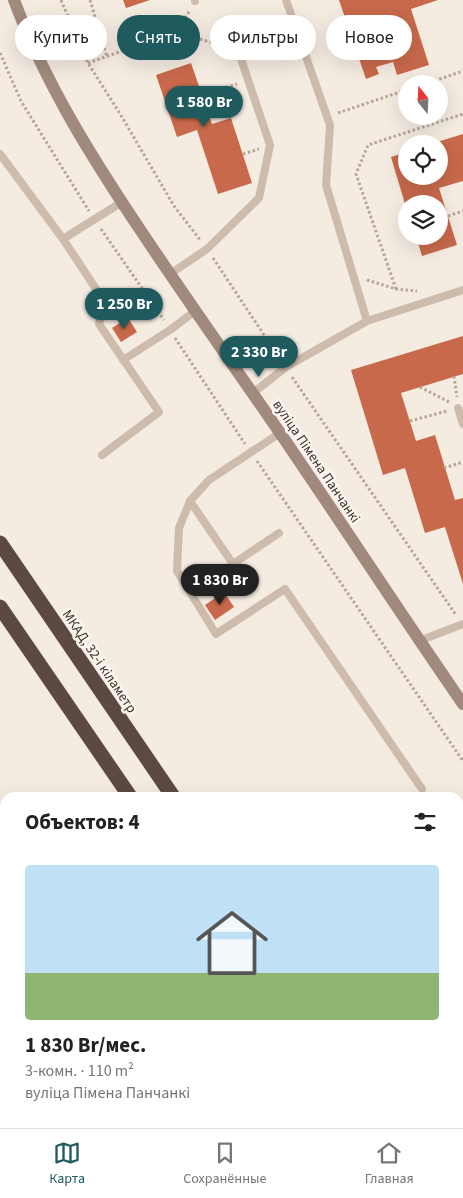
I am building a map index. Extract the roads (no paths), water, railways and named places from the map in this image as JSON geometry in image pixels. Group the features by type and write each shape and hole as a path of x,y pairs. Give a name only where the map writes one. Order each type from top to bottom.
{"highway":[{"name":"МКАД, 32-і кіламетр","path":"0,543 170,792"},
{"path":"0,607 127,792"}],"street":[{"name":"вуліца Пімена Панчанкі","path":"14,0 40,62 67,112 122,202 463,704"}],"lane":[{"path":"286,0 330,124 326,185 367,321"},
{"path":"170,274 207,249 259,198 270,145 241,60"},
{"path":"0,154 63,239 104,301 99,324 160,412 102,455"},
{"path":"63,239 122,202"},
{"path":"253,393 286,367 367,321 463,290"},
{"path":"123,360 170,330 195,311"},
{"path":"458,408 463,424"},
{"path":"280,434 208,480 190,501 179,528 177,571 216,634 284,589 422,789"},
{"path":"190,501 233,564 279,533"},
{"path":"419,641 463,624"}]}
